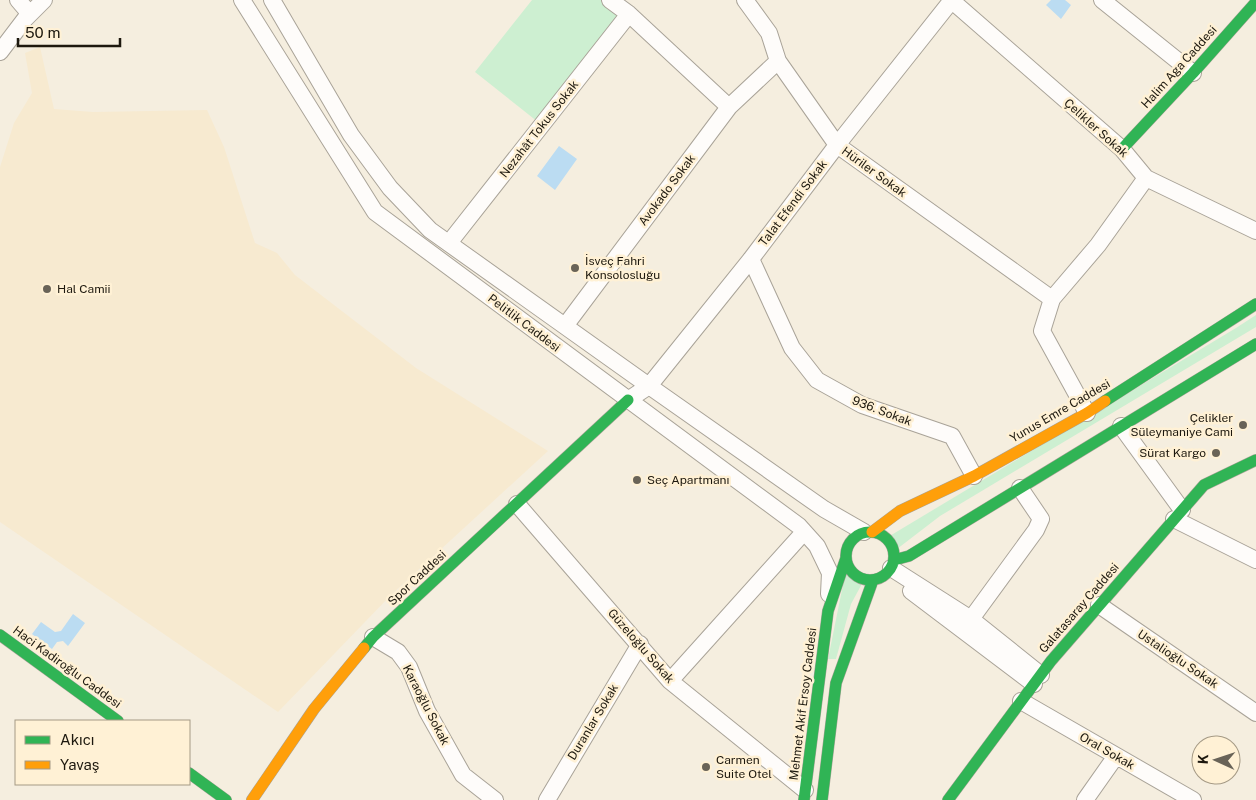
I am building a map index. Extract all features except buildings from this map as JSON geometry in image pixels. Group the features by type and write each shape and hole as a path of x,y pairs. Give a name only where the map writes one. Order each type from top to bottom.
{"main road":[{"name":"Halim Aga Caddesi","path":"1122,149 1193,74 1256,2"},
{"name":"Yunus Emre Caddesi","path":"868,532 900,511 974,476 1087,413 1256,304"},
{"path":"822,800 836,683 886,570 894,552 892,544 886,538 880,534 868,532 858,535 848,545 846,558 848,566 858,577 865,580 886,570 1256,344"},
{"name":"Spor Caddesi","path":"252,800 314,709 373,637 628,400"},
{"name":"Galatasaray Caddesi","path":"948,800 1051,661 1204,485 1256,460"},
{"path":"828,611 846,558"},
{"name":"Mehmet Akif Ersoy Caddesi","path":"805,795 828,611"},
{"name":"Haci Kadiroğlu Caddesi","path":"0,635 117,720"},
{"path":"190,774 226,800"}],"street":[{"path":"18,0 30,14"},
{"path":"0,52 30,14 44,0"},
{"name":"Pelitlik Caddesi","path":"242,0 375,212 798,526 817,546 830,573 828,611"},
{"name":"Pelitlik Caddesi","path":"272,0 351,135 390,188 430,230 824,509 868,532"},
{"path":"610,0 629,14 729,107"},
{"name":"Hüriler Sokak","path":"745,0 769,34 778,60 837,145 1052,299"},
{"name":"Talat Efendi Sokak","path":"628,400 649,386 751,259 837,145 952,0"},
{"name":"Çelikler Sokak","path":"952,0 1122,149 1146,178 1256,231"},
{"path":"1102,0 1193,74"},
{"name":"Nezahât Tokus Sokak","path":"449,243 629,14"},
{"name":"Avokado Sokak","path":"565,326 729,107 778,60"},
{"path":"1087,413 1042,331 1052,299 1098,244 1146,178"},
{"name":"936. Sokak","path":"751,259 792,348 817,380 862,405 952,436 974,476"},
{"path":"1121,426 1178,515 1256,560"},
{"path":"971,619 1036,530 1041,519 1020,488"},
{"name":"Güzeloğlu Sokak","path":"516,504 640,644 670,681 805,795"},
{"path":"670,681 804,532"},
{"path":"886,570 971,619 1038,680"},
{"path":"886,570 1038,680"},
{"name":"Ustalioğlu Sokak","path":"1099,605 1256,713"},
{"name":"Karaoğlu Sokak","path":"373,637 398,652 409,667 427,711 463,775 495,800"},
{"name":"Duranlar Sokak","path":"546,800 640,644"},
{"name":"Oral Sokak","path":"1022,700 1193,800"},
{"path":"1085,800 1116,756"}],"shaded area":[{"path":"40,47 54,109 93,112 207,110 224,147 255,243 277,253 295,275 416,368 548,451 391,595 278,712 0,522 0,167 14,123 32,93 25,53"}],"green space":[{"path":"532,0 604,0 623,15 538,122 475,72"},
{"path":"1256,315 1256,327 940,516 897,549 888,537 1236,328"},
{"path":"845,575 864,580 851,604 836,659 828,659"}],"water":[{"path":"1051,0 1065,0 1071,5 1061,19 1046,5"},
{"path":"559,146 577,159 555,190 537,176"},
{"path":"73,614 85,623 68,646 63,641 57,642 52,649 32,634 41,622 55,632 61,631"}],"traffic: fast":[{"path":"1122,149 1256,2"},
{"path":"1105,401 1256,304"},
{"path":"894,560 909,556 1256,344"},
{"path":"364,648 373,637 628,400"},
{"path":"948,800 1051,661 1204,485 1256,460"},
{"path":"865,532 875,532 887,539 894,551 894,556 894,561 887,573 875,580 865,580 857,576 850,569 846,561 846,551 850,543 857,536 865,532"},
{"path":"804,800 828,611 846,558"},
{"path":"822,800 836,683 873,580"},
{"path":"0,635 117,720"},
{"path":"190,774 226,800"}],"traffic: slow":[{"path":"872,532 900,511 974,476 1105,401"},
{"path":"252,800 314,709 364,648"}],"place":[{"name":"İsveç Fahri Konsolosluğu","path":"575,268"},
{"name":"Hal Camii","path":"47,289"},
{"name":"Çelikler Süleymaniye Cami","path":"1243,425"},
{"name":"Sürat Kargo","path":"1216,453"},
{"name":"Seç Apartmanı","path":"637,480"},
{"name":"Carmen Suite Otel","path":"706,767"}]}
